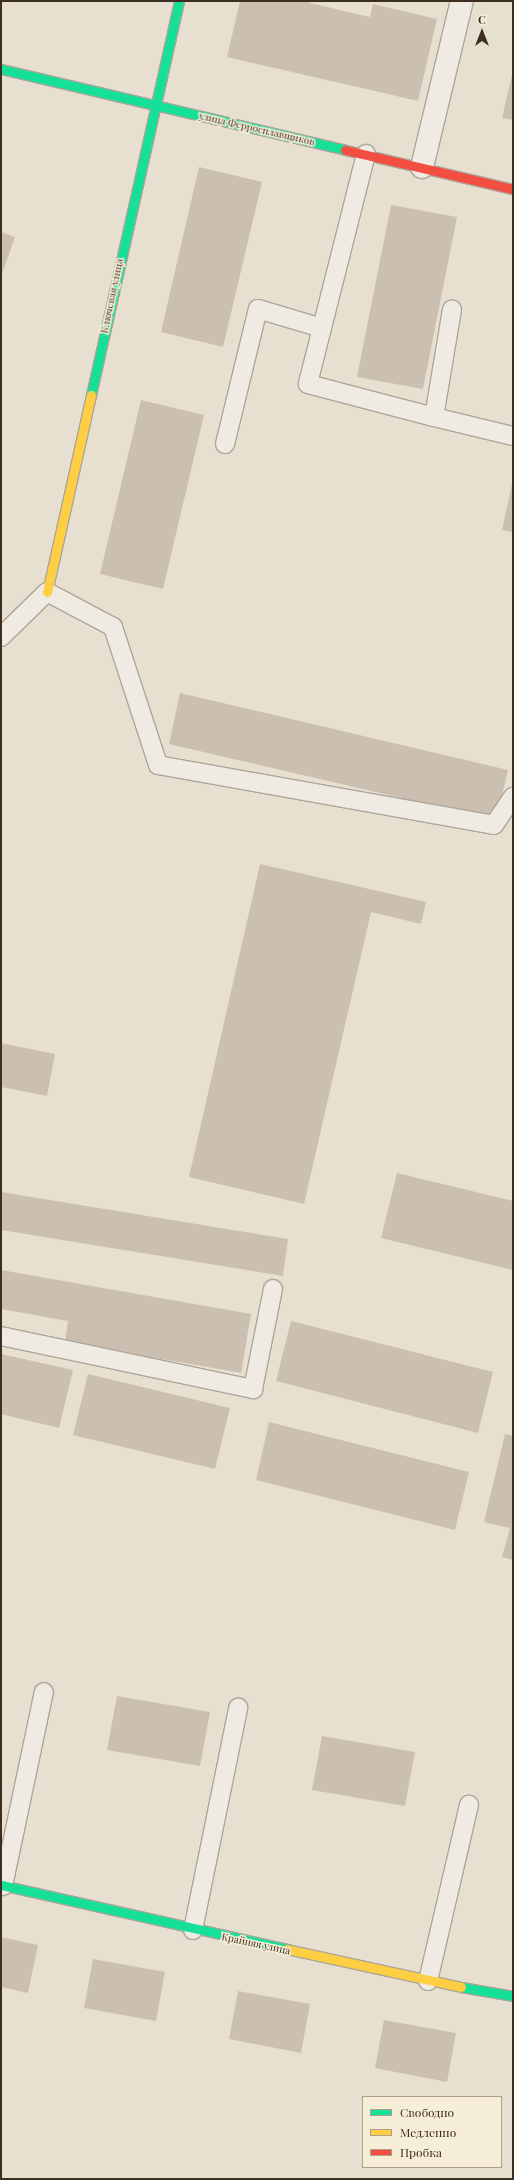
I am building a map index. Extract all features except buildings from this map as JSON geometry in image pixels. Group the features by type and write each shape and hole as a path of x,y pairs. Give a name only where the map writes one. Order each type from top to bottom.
{"street":[{"name":"Ключевая улица","path":"47,592 178,1"},
{"path":"422,167 462,1"},
{"name":"улица Ферросплавщиков","path":"1,69 513,189"},
{"name":"Крайняя улица","path":"2,1885 193,1930 428,1981 513,1996"}],"lane":[{"path":"366,154 308,384 434,418 513,436"},
{"path":"434,418 452,308"},
{"path":"225,444 258,309 322,328"},
{"path":"1,637 47,592 113,627 158,765 494,825 513,797"},
{"path":"1,1336 253,1389 273,1289"},
{"path":"2,1885 44,1692"},
{"path":"193,1930 238,1708"},
{"path":"428,1981 469,1805"}],"traffic: fast":[{"path":"91,395 179,1"},
{"path":"1,69 345,150"},
{"path":"1,1885 287,1949"},
{"path":"461,1987 513,1996"}],"traffic: slow":[{"path":"47,592 91,395"},
{"path":"287,1949 461,1987"}],"traffic: jam":[{"path":"345,150 513,189"}]}
